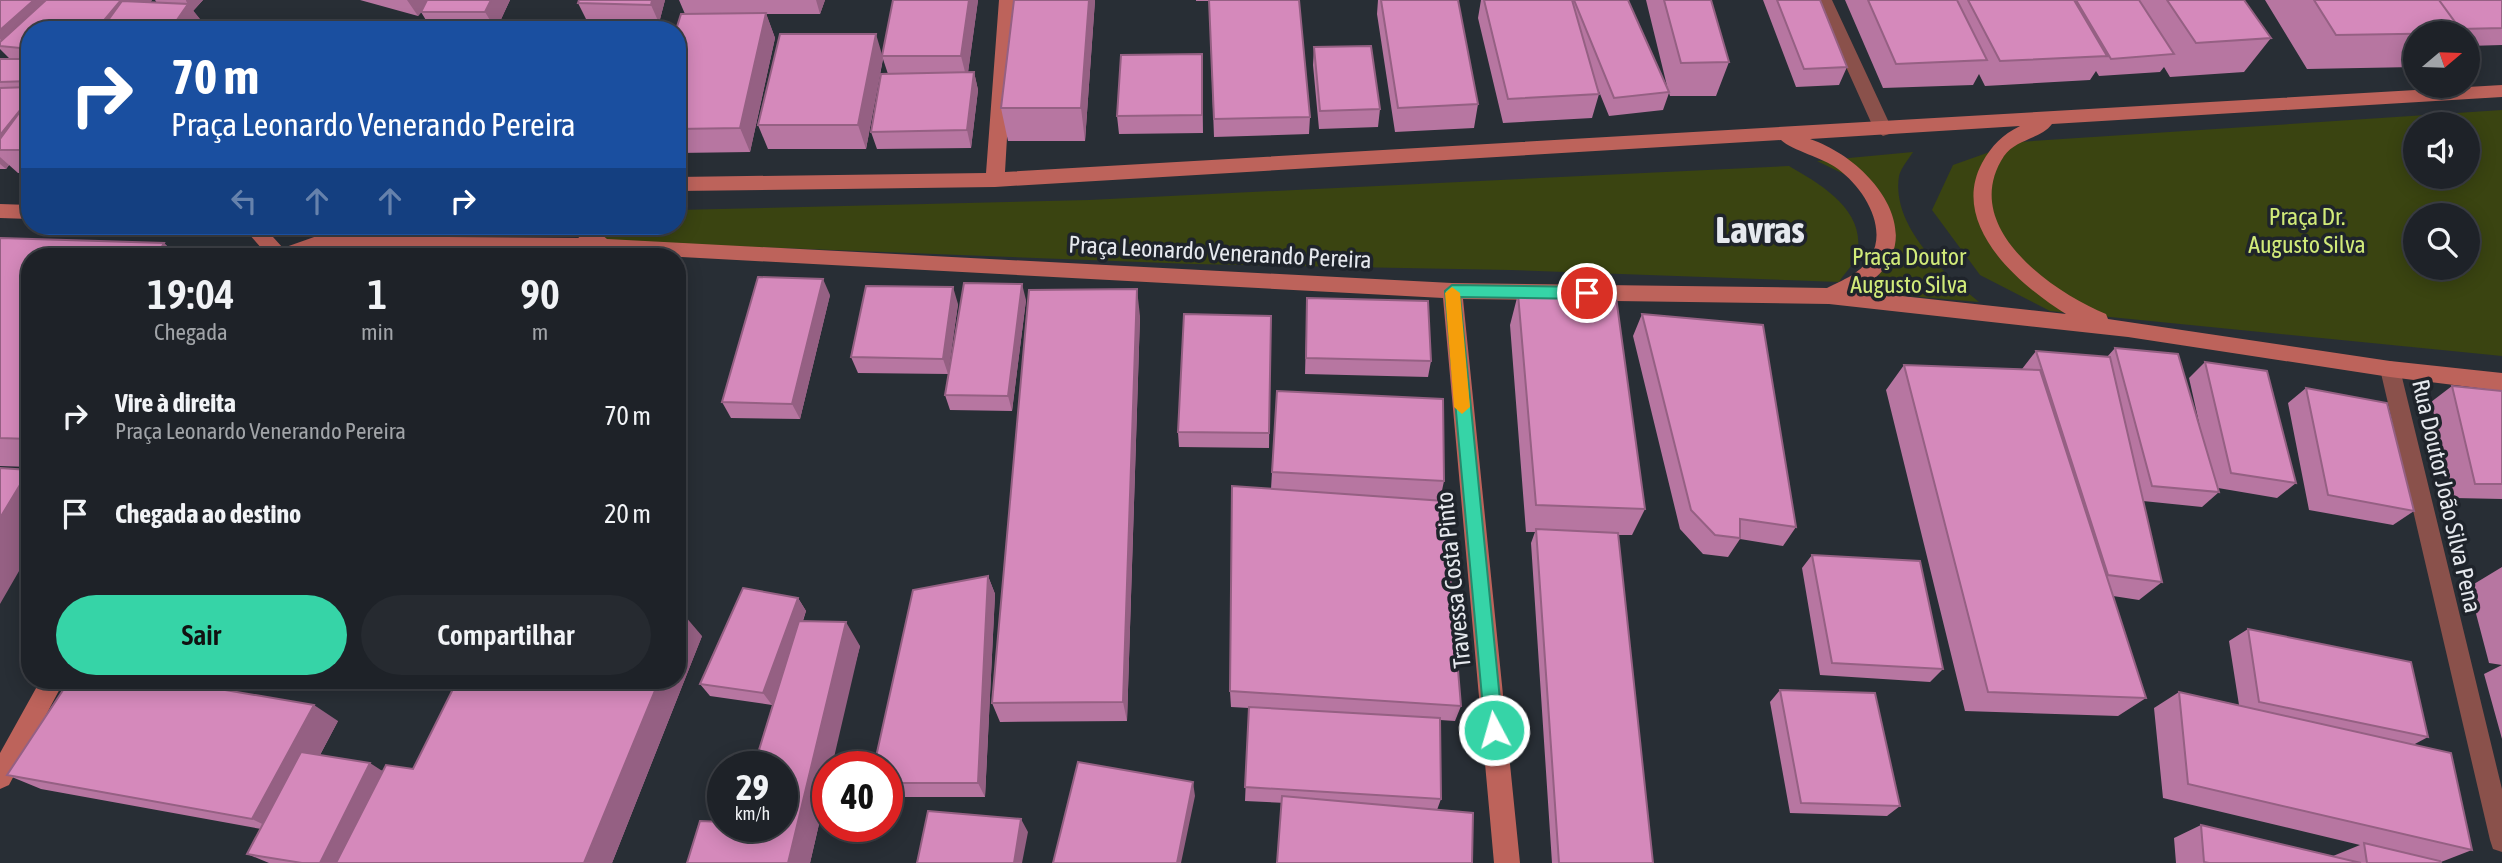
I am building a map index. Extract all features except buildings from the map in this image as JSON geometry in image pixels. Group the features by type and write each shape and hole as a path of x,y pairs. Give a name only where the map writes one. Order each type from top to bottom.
{"main road":[{"path":"995,180 1006,0"},
{"path":"686,184 995,180 2502,91"},
{"path":"2059,117 2020,134 1999,149 1986,169 1982,193 1987,220 2001,247 2024,274 2044,290 2090,317 2128,330"},
{"path":"1773,135 1828,152 1852,168 1871,187 1883,209 1888,231 1885,253 1854,287 1829,296"},
{"path":"0,211 21,212"},
{"path":"260,235 272,248"},
{"path":"589,235 594,242 608,246"},
{"name":"Praça Leonardo Venerando Pereira","path":"304,248 317,243 646,248"},
{"name":"Praça Leonardo Venerando Pereira","path":"686,250 1452,291 1829,296"},
{"name":"Travessa Costa Pinto","path":"1452,291 1507,863"},
{"path":"1829,296 2128,330 2390,369 2502,382"},
{"path":"0,777 48,689"}],"street":[{"path":"1824,0 1883,129"},
{"name":"Rua Doutor João Silva Pena","path":"2390,369 2502,840"}],"green space":[{"name":"Praça Dr. Augusto Silva","path":"2502,110 2502,356 2050,311 1980,275 1932,210 1953,165 2018,142 2403,117 2403,189 2480,189 2480,112 2472,112"},
{"name":"Praça Doutor Augusto Silva","path":"1913,152 1899,176 1903,213 1936,263 1979,302 1874,293 1883,263 1886,225 1850,177 1817,161"},
{"path":"1789,166 1838,200 1855,225 1858,239 1857,255 1839,282 1510,270 1193,264 599,241 591,235 686,235 686,210 1089,200"}],"slow traffic":[{"path":"1452,293 1462,407"}],"district":[{"name":"Lavras","path":"1760,229"}],"route":[{"path":"1494,730 1452,291 1587,293"}]}
